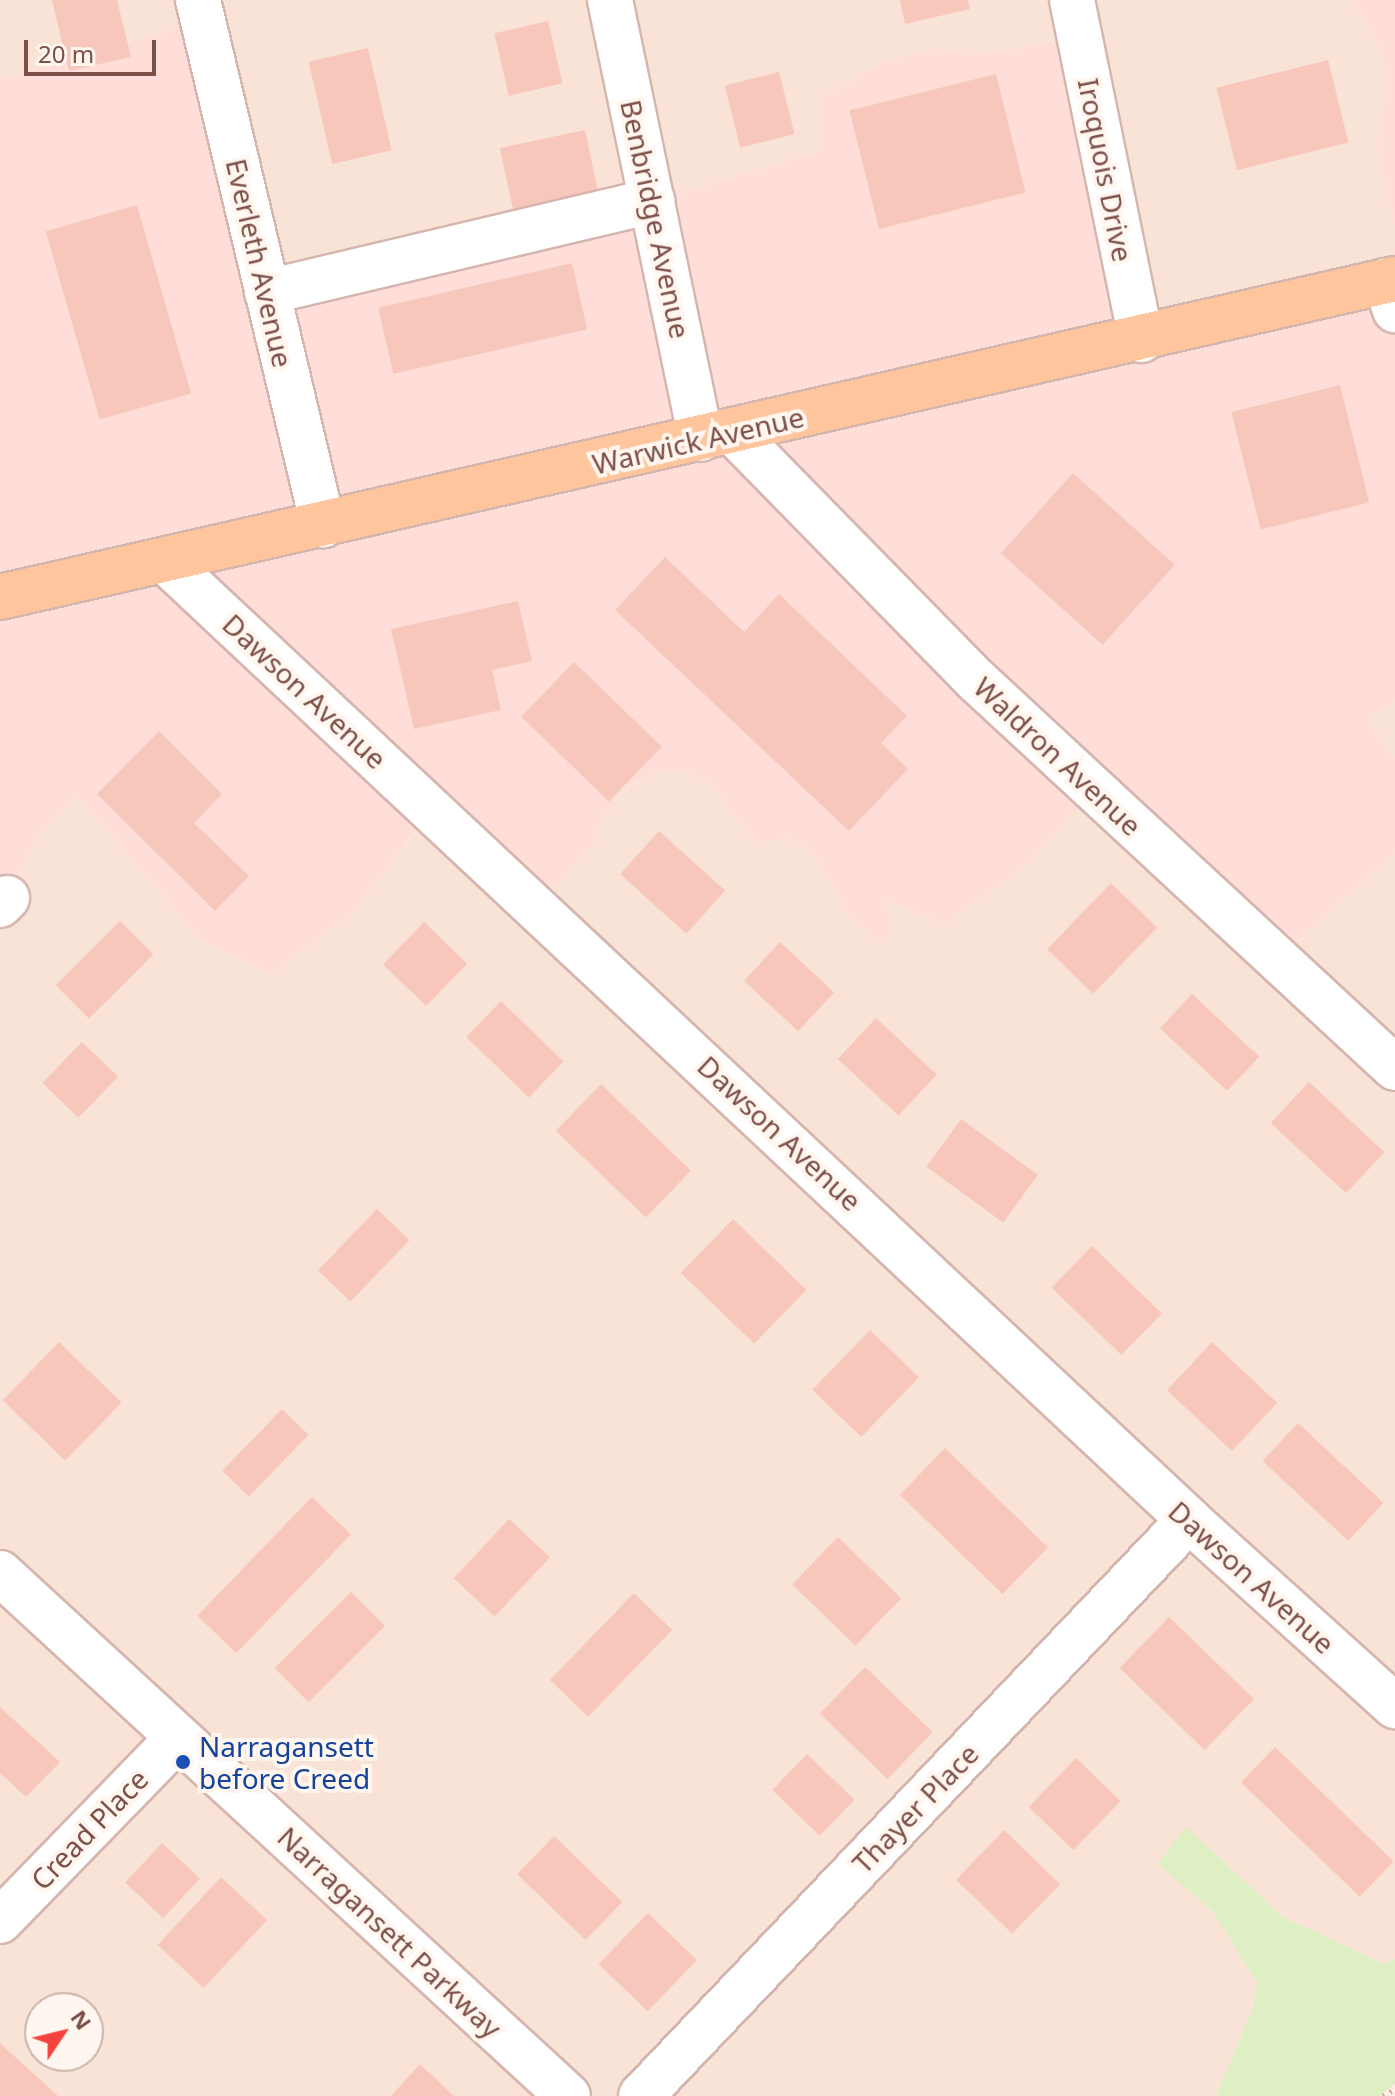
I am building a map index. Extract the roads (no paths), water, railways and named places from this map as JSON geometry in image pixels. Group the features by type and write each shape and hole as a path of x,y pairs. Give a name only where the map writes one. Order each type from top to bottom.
{"main road":[{"name":"Warwick Avenue","path":"0,597 1141,340 1392,290"}],"street":[{"name":"Everleth Avenue","path":"198,0 323,525"},
{"name":"Benbridge Avenue","path":"610,0 652,201 717,435"},
{"name":"Iroquois Drive","path":"1072,0 1141,340"},
{"path":"267,292 652,201"},
{"name":"Waldron Avenue","path":"717,435 1395,1068"},
{"name":"Dawson Avenue","path":"164,560 1189,1520 1395,1706"},
{"name":"Thayer Place","path":"641,2096 1189,1520"},
{"name":"Narragansett Parkway","path":"0,1573 568,2096"},
{"name":"Cread Place","path":"0,1921 178,1738"}],"place":[{"name":"Narragansett before Creed","path":"183,1762"}]}
